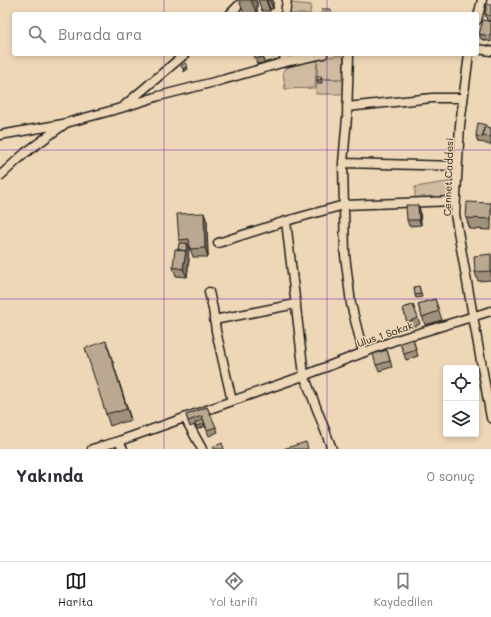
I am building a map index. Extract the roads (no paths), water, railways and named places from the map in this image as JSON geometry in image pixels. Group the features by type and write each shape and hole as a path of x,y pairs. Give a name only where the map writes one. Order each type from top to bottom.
{"street":[{"path":"232,12 244,0"},
{"path":"285,12 287,0"},
{"path":"479,12 482,0"},
{"path":"479,49 491,50"},
{"path":"121,108 183,56"},
{"path":"0,135 66,123 159,96 222,80 284,58 303,56"},
{"path":"349,56 343,163 345,255 348,287 354,321 363,352"},
{"name":"Cennet Caddesi","path":"469,56 463,98 455,201 456,221 474,315 491,418"},
{"path":"347,107 432,98 463,98"},
{"path":"0,176 24,153 66,123"},
{"path":"343,163 458,166"},
{"path":"218,243 286,221 344,205 455,201"},
{"path":"286,221 304,375 332,449"},
{"path":"209,292 232,401"},
{"path":"214,320 296,304"},
{"name":"Ulus 1 Sokak","path":"92,449 121,445 184,418 393,341 491,311"},
{"path":"184,418 202,449"}]}
